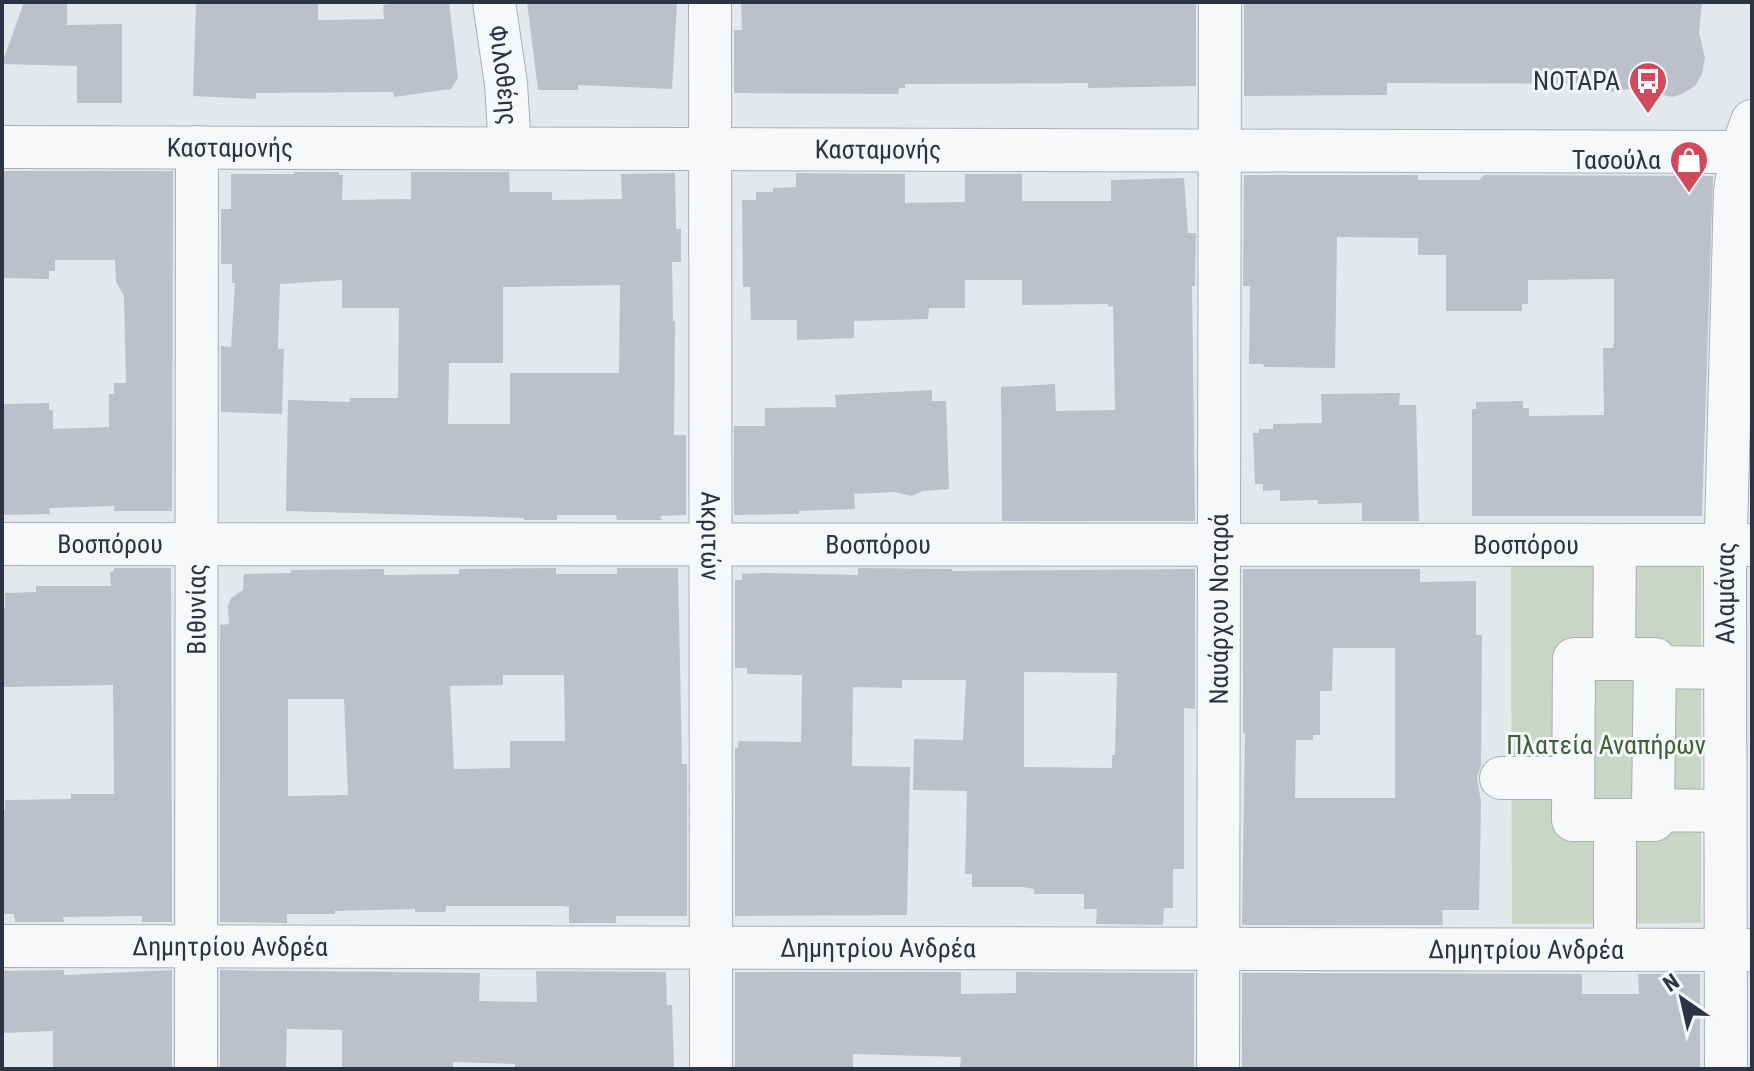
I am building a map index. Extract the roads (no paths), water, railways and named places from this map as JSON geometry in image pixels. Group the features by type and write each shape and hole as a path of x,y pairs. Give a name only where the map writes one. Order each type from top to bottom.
{"street":[{"name":"Φιλοθέης","path":"494,2 506,84 510,148"},
{"name":"Ακριτών","path":"710,2 711,1069"},
{"name":"Ναυάρχου Νοταρά","path":"1218,1069 1220,2"},
{"name":"Κασταμονής","path":"2,147 1221,150 1748,142"},
{"name":"Αλαμάνας","path":"1726,1069 1738,950 1725,811 1725,668 1739,545 1735,191 1748,142"},
{"name":"Βιθυνίας","path":"196,1069 197,147"},
{"name":"Βοσπόρου","path":"2,544 1739,545"},
{"path":"1614,659 1615,545"},
{"path":"1615,950 1634,815 1655,667 1655,659 1574,659 1573,820 1634,815 1725,811"},
{"path":"1655,667 1725,668"},
{"path":"1501,778 1573,778"},
{"name":"Δημητρίου Ανδρέα","path":"2,946 1738,950"}],"place":[{"name":"ΝΟΤΑΡΑ","path":"1648,115"},
{"name":"Τασούλα","path":"1689,194"}],"park label":[{"name":"Πλατεία Αναπήρων","path":"1606,745"}]}
